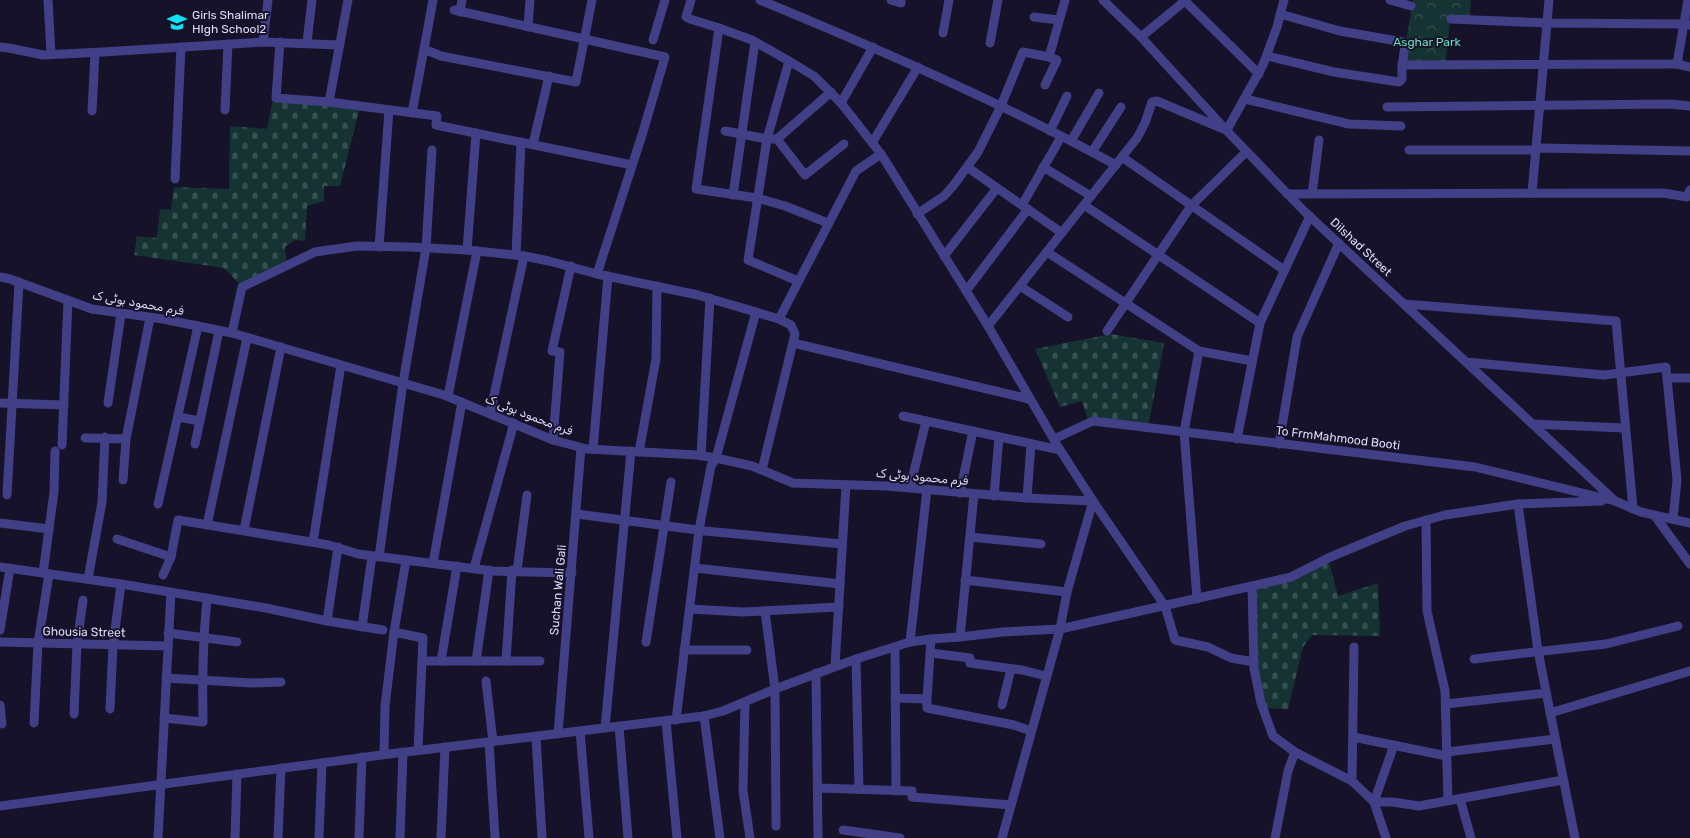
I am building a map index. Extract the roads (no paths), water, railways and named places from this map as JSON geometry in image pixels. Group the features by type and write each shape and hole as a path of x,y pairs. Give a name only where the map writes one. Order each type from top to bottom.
{"street":[{"path":"48,0 51,54"},
{"path":"263,42 268,0"},
{"path":"308,42 312,0"},
{"path":"328,102 348,0"},
{"path":"412,113 433,0"},
{"path":"462,0 457,11 665,57 597,274"},
{"path":"528,26 530,0"},
{"path":"424,49 441,56 576,82 592,0"},
{"path":"653,40 665,0"},
{"path":"691,0 686,17 690,20 719,28 755,42 814,76 841,103 881,154 988,326 1060,450 1165,606 1175,640 1208,646 1231,658 1254,662"},
{"path":"760,0 918,67 1092,152 1119,161 1191,206 1284,270"},
{"path":"891,0 901,3 901,0"},
{"path":"943,33 949,0"},
{"path":"990,43 998,0"},
{"path":"1048,58 1065,0"},
{"name":"Dilshad Street","path":"1103,0 1141,37 1287,194 1614,501"},
{"path":"1141,37 1185,0 1259,74"},
{"path":"988,326 1137,138 1146,123 1152,102 1155,100 1226,130 1259,74 1284,0"},
{"path":"1390,0 1411,6"},
{"path":"1532,193 1549,0"},
{"path":"1677,64 1687,25 1688,0"},
{"path":"1266,56 1334,72 1399,82 1402,79 1405,43 1340,31 1280,14"},
{"path":"1034,17 1059,20"},
{"path":"1451,19 1547,23 1687,25"},
{"path":"719,28 696,189 757,198 785,206 828,223"},
{"path":"0,48 43,55 263,42 339,44"},
{"path":"280,42 276,98 328,102 437,116 436,125 632,164"},
{"path":"733,195 755,42"},
{"path":"225,110 228,44"},
{"path":"175,179 181,47"},
{"path":"841,103 873,47"},
{"path":"917,214 944,196 978,152 1001,106 1023,52 1057,60 1045,85"},
{"path":"92,111 95,53"},
{"path":"789,61 767,139 748,260 798,281"},
{"path":"1402,65 1677,64 1690,67"},
{"path":"872,143 918,67"},
{"path":"532,144 549,76"},
{"path":"725,131 767,139 777,138 831,92"},
{"path":"1071,141 1099,93"},
{"path":"1050,131 1067,96"},
{"path":"1245,99 1350,124 1401,126"},
{"path":"1387,107 1670,104 1690,106"},
{"path":"1092,152 1122,107"},
{"path":"379,247 389,110"},
{"path":"448,396 472,250 476,133"},
{"path":"966,291 1025,207 1043,168 1061,137"},
{"path":"777,138 805,175 844,144"},
{"path":"1312,194 1319,140"},
{"path":"490,414 520,255 521,142"},
{"path":"1409,150 1536,150 1541,148 1690,151"},
{"path":"362,627 376,556 426,248 432,150"},
{"path":"1107,331 1191,206 1246,152"},
{"path":"779,319 856,171 881,154"},
{"path":"967,167 1062,232"},
{"path":"1043,168 1091,196"},
{"path":"944,256 997,188"},
{"path":"1287,194 1663,193 1687,197 1690,190"},
{"path":"1084,205 1260,323"},
{"path":"1237,439 1260,323 1310,216"},
{"path":"1279,444 1297,337 1339,244"},
{"path":"232,334 242,288 315,252 357,246 472,250 520,255 571,266 597,274 710,298 779,319 791,325 795,334 762,470"},
{"path":"1046,252 1199,351 1252,361"},
{"path":"553,440 560,352 552,351 571,266"},
{"path":"593,449 608,276"},
{"name":"فرم محمود بوٹی ک","path":"0,277 19,282 92,309 198,326 232,334 448,396 553,440 582,448 716,458 752,466 793,483 846,484 994,496 1093,501"},
{"path":"7,495 19,282"},
{"path":"605,728 624,520 635,452 656,359 657,286"},
{"path":"1020,286 1068,317"},
{"path":"701,456 710,298"},
{"path":"34,723 38,643 64,405 68,300"},
{"path":"1404,304 1616,321 1632,509"},
{"path":"676,720 700,530 711,466 716,458 756,312"},
{"path":"108,403 121,314"},
{"path":"124,480 126,439 150,318"},
{"path":"158,504 198,326"},
{"path":"195,444 219,331"},
{"path":"206,524 247,338"},
{"path":"793,344 1029,399"},
{"path":"244,530 281,347"},
{"path":"1197,599 1184,432 1199,351"},
{"path":"1466,362 1604,375 1666,367 1677,480 1674,520"},
{"path":"313,542 341,365"},
{"path":"1667,378 1690,378"},
{"path":"433,564 462,402"},
{"path":"0,403 64,405"},
{"path":"903,416 1060,450"},
{"path":"178,417 200,421"},
{"path":"910,488 926,421"},
{"name":"To FrmMahmood Booti","path":"1054,439 1093,422 1475,467 1614,501 1655,516 1690,523"},
{"path":"474,568 514,423"},
{"path":"1532,424 1625,428"},
{"path":"960,493 973,431"},
{"path":"88,579 102,502 105,437"},
{"path":"994,496 999,437"},
{"path":"85,438 126,439"},
{"path":"1027,498 1031,444"},
{"name":"Suchan Wali Gali","path":"558,734 582,448"},
{"path":"646,642 671,482"},
{"path":"835,666 846,484"},
{"path":"910,642 927,490"},
{"path":"960,637 974,494"},
{"path":"506,661 514,570 527,495"},
{"path":"1002,838 1060,629 1093,501"},
{"path":"0,806 384,754 704,716 745,703 775,689 856,658 910,642 1003,632 1060,629 1291,578 1404,526 1445,515 1518,504 1614,501"},
{"path":"1518,504 1538,651 1575,838"},
{"path":"577,514 700,530 842,544"},
{"path":"1655,516 1690,564"},
{"path":"163,575 171,557 178,520 313,542 338,547 358,554 489,570 572,573"},
{"path":"1426,520 1426,611 1445,692 1448,801"},
{"path":"0,523 49,529"},
{"path":"970,537 1041,544"},
{"path":"117,539 171,557"},
{"path":"326,621 338,547"},
{"path":"384,754 385,706 394,632 406,560"},
{"path":"441,661 457,566"},
{"path":"0,567 171,592 382,630"},
{"path":"0,630 10,568"},
{"path":"695,568 840,584"},
{"path":"476,661 489,570"},
{"path":"965,580 1068,592"},
{"path":"110,709 113,645 121,584"},
{"path":"1252,586 1254,662 1262,703 1273,736 1295,752 1352,781 1374,802 1386,838"},
{"path":"158,838 171,592"},
{"path":"164,718 204,722 202,680 206,598"},
{"path":"74,714 77,644 83,600"},
{"path":"690,609 743,612 839,606"},
{"path":"765,611 775,689 776,826"},
{"path":"1474,659 1606,644 1678,626"},
{"path":"394,632 423,638 418,750"},
{"path":"168,633 237,642"},
{"path":"931,639 928,708 1014,725 1031,731"},
{"name":"Ghousia Street","path":"0,642 168,646"},
{"path":"895,647 896,791"},
{"path":"1352,781 1354,648"},
{"path":"684,650 747,650"},
{"path":"931,653 970,658 970,662 1046,676"},
{"path":"856,658 859,790"},
{"path":"422,661 540,661"},
{"path":"1002,705 1011,669"},
{"path":"1550,713 1690,671"},
{"path":"816,674 818,838"},
{"path":"166,678 251,683 280,682"},
{"path":"486,681 491,742 495,838"},
{"path":"1446,704 1546,693"},
{"path":"895,698 928,699"},
{"path":"745,703 743,791 750,838"},
{"path":"0,705 2,724"},
{"path":"704,716 720,838"},
{"path":"666,721 677,838"},
{"path":"619,726 628,838"},
{"path":"580,731 588,838"},
{"path":"536,737 542,838"},
{"path":"1352,737 1447,754 1555,739"},
{"path":"1374,802 1394,745"},
{"path":"441,838 445,747"},
{"path":"400,838 403,752"},
{"path":"1275,838 1288,771 1295,752"},
{"path":"359,838 362,757"},
{"path":"319,838 322,763"},
{"path":"278,838 281,768"},
{"path":"235,838 237,774"},
{"path":"1374,802 1393,802 1419,806 1563,780"},
{"path":"818,788 912,791 912,797 1011,805"},
{"path":"1460,799 1471,838"},
{"path":"843,830 900,838"}],"place":[{"name":"Girls Shalimar HIgh School2","path":"177,22"}],"park label":[{"name":"Asghar Park","path":"1427,42"}]}
